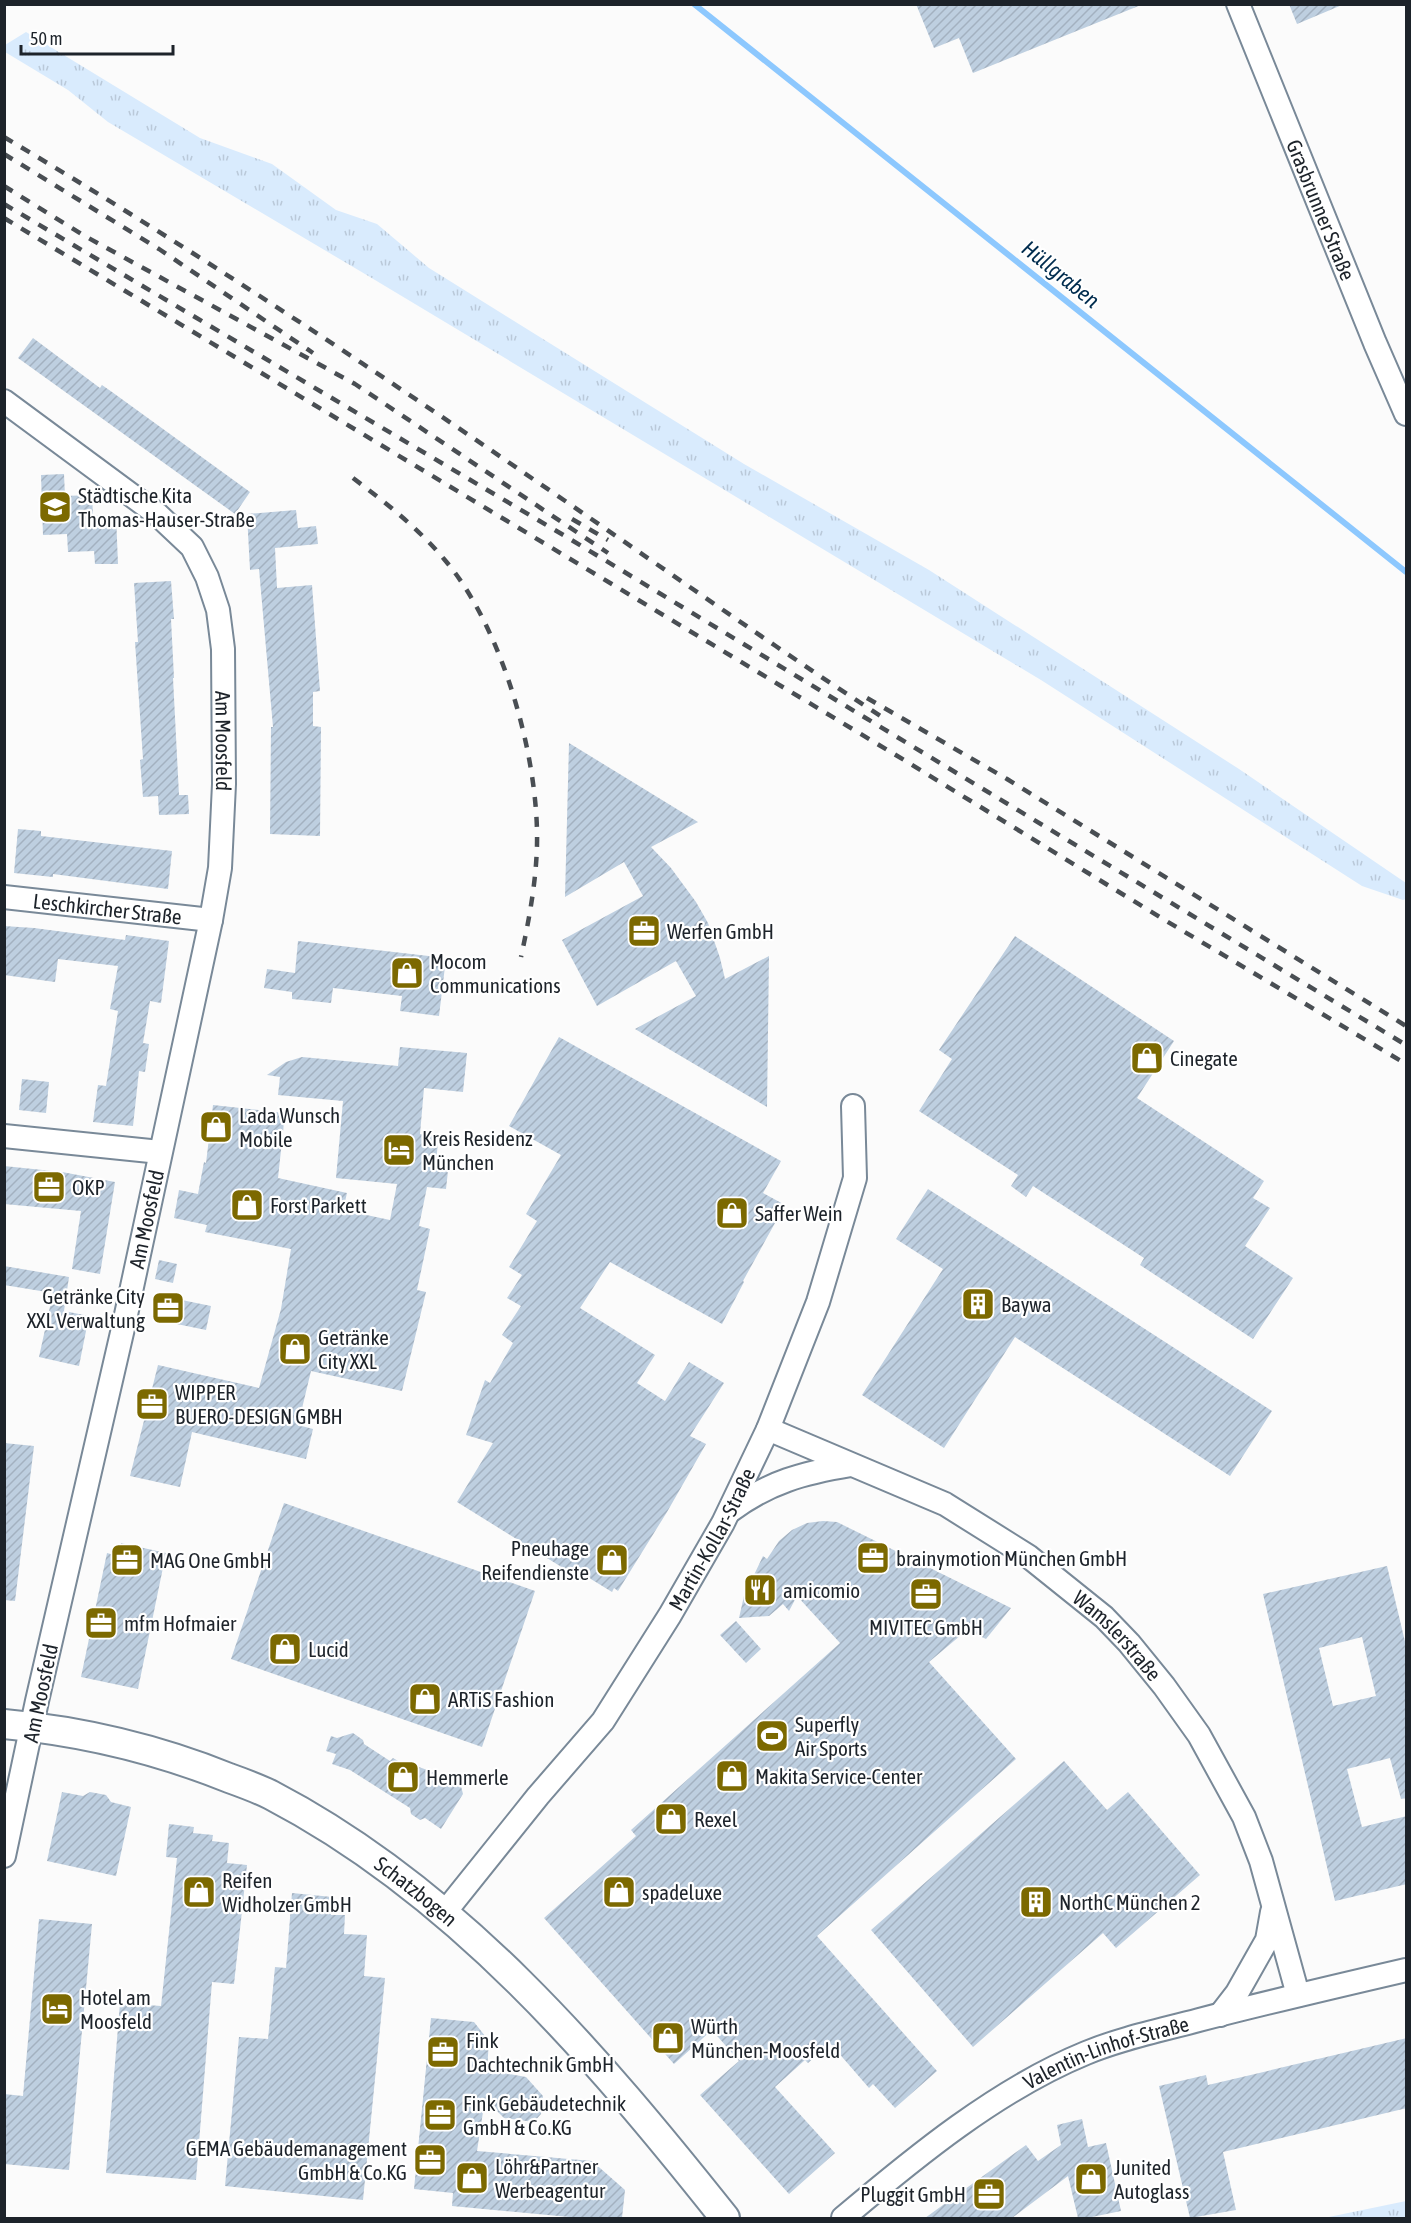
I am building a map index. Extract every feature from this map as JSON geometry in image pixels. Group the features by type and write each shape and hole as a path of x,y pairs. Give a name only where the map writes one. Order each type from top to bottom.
{"main road":[{"name":"Schatzbogen","path":"18,1725 108,1740 168,1755 269,1794 349,1839 444,1912 524,1985 585,2051 725,2218"}],"street":[{"name":"Grasbrunner Straße","path":"1238,4 1375,343 1407,414"},
{"name":"Am Moosfeld","path":"4,401 157,514 192,547 207,577 218,610 223,649 222,839 220,868 211,920 124,1324 18,1725 4,1856"},
{"name":"Leschkircher Straße","path":"4,897 211,920"},
{"name":"Martin-Kollar-Straße","path":"444,1912 538,1796 603,1721 670,1615 728,1512 768,1429 816,1309 855,1178 853,1106"},
{"path":"4,1136 160,1152"},
{"name":"Wamslerstraße","path":"768,1429 945,1504 1028,1556 1104,1617 1164,1686 1199,1734 1244,1817 1261,1861 1298,1995"},
{"path":"728,1512 749,1497 782,1480 851,1465"},
{"name":"Wamslerstraße","path":"1220,2015 1238,1993 1267,1940 1273,1907"},
{"name":"Valentin-Linhof-Straße","path":"843,2218 934,2144 991,2104 1041,2075 1086,2053 1135,2037 1220,2015 1407,1970"}],"green space":[{"path":"26,32 200,138 272,164 336,210 377,224 429,268 744,464 929,570 1239,769 1406,883 1406,899 1403,900 1362,886 1041,680 108,122 68,90 5,52 5,45"},
{"path":"1406,2201 1406,2218 1324,2218"}],"building":[{"path":"916,4 1141,5 973,73 959,38 934,48"},
{"path":"1289,4 1342,4 1342,5 1297,24"},
{"path":"33,338 100,388 102,385 250,492 235,514 18,358"},
{"path":"64,474 65,496 92,495 93,516 116,515 118,564 95,564 94,551 68,552 67,534 43,535 41,475"},
{"path":"296,510 298,528 316,526 318,544 275,548 277,588 312,585 320,691 313,692 313,726 321,727 320,836 270,834 271,727 273,727 259,569 250,570 247,514"},
{"path":"171,581 179,795 188,795 189,814 159,815 158,796 143,797 134,583"},
{"path":"569,743 698,822 651,847 671,868 708,923 725,979 769,956 767,1107 635,1029 696,996 676,961 597,1006 562,940 643,896 624,862 565,897"},
{"path":"18,829 41,831 41,836 172,851 168,889 53,874 53,877 14,873"},
{"path":"4,926 125,940 126,935 169,941 161,1003 150,1001 143,1043 149,1044 145,1072 139,1071 133,1126 93,1122 98,1085 106,1086 118,1011 110,1009 118,966 58,959 55,982 4,975"},
{"path":"1015,936 1174,1041 1137,1098 1264,1181 1253,1198 1270,1208 1245,1246 1293,1278 1253,1339 1140,1265 1144,1258 1033,1186 1026,1197 1011,1186 1018,1175 919,1111 952,1059 939,1050"},
{"path":"298,941 446,958 439,1016 400,1011 402,996 333,988 331,1003 292,999 292,992 264,988 267,969 295,973"},
{"path":"559,1037 781,1161 763,1193 785,1205 722,1324 610,1262 580,1308 655,1355 637,1383 665,1401 689,1362 724,1383 690,1436 706,1444 618,1591 614,1588 612,1592 586,1576 584,1581 457,1502 493,1443 466,1435 485,1380 490,1383 513,1343 502,1335 521,1306 507,1298 522,1275 509,1267 537,1221 526,1214 561,1155 509,1126"},
{"path":"400,1047 467,1053 463,1092 424,1088 420,1134 439,1136 436,1160 449,1162 446,1189 427,1187 419,1226 430,1229 417,1290 426,1292 402,1391 311,1371 298,1425 313,1429 306,1459 192,1432 180,1487 130,1476 158,1365 259,1388 281,1309 291,1249 205,1232 207,1225 174,1218 179,1190 198,1194 204,1162 206,1163 213,1105 285,1113 278,1178 347,1193 343,1210 390,1220 397,1184 336,1178 343,1101 278,1095 280,1077 267,1075 286,1062 302,1057 398,1066"},
{"path":"22,1079 49,1082 46,1113 19,1110"},
{"path":"4,1166 62,1172 115,1182 100,1274 72,1269 81,1211 4,1204"},
{"path":"928,1189 1272,1411 1230,1476 1015,1337 944,1448 862,1395 943,1269 896,1239"},
{"path":"159,1260 177,1264 173,1283 155,1279"},
{"path":"4,1266 69,1277 64,1311 89,1316 79,1366 39,1357 53,1293 4,1285"},
{"path":"167,1297 211,1306 206,1330 162,1321"},
{"path":"4,1443 34,1446 15,1601 4,1600"},
{"path":"284,1503 535,1591 482,1747 231,1659"},
{"path":"837,1522 1011,1608 986,1639 967,1630 929,1662 1016,1759 817,1936 937,2071 895,2108 873,2084 869,2088 830,2043 808,2063 805,2060 775,2087 835,2153 789,2194 700,2095 739,2061 712,2030 674,2064 544,1918 636,1836 631,1830 840,1643 797,1596 789,1611 783,1604 769,1616 739,1618 744,1596 763,1556 767,1559 779,1541 792,1530 807,1523"},
{"path":"121,1543 166,1553 138,1689 81,1677 107,1553 118,1556"},
{"path":"1387,1566 1407,1650 1407,1798 1401,1799 1390,1758 1347,1769 1362,1827 1407,1816 1407,1884 1335,1901 1263,1594","holes":["1362,1637 1376,1696 1333,1706 1319,1648"]},
{"path":"736,1621 761,1649 746,1663 720,1635"},
{"name":"Hemmerle","path":"353,1733 363,1740 364,1744 390,1761 393,1758 417,1772 419,1767 460,1782 463,1794 441,1829 425,1818 420,1820 411,1814 410,1808 350,1770 332,1764 336,1754 326,1751 331,1736 337,1738"},
{"name":"NorthC München 2","path":"1064,1761 1107,1810 1128,1792 1200,1875 1116,1948 1103,1933 973,2047 871,1930"},
{"path":"62,1792 83,1796 90,1792 106,1795 111,1802 131,1807 116,1876 47,1861"},
{"path":"169,1824 194,1827 193,1833 213,1835 212,1841 229,1843 227,1863 247,1865 234,1984 212,1982 196,2180 106,2173 120,2003 161,2006 177,1858 166,1857"},
{"path":"292,1893 332,1897 331,1915 345,1915 344,1934 367,1935 364,1976 385,1978 363,2200 225,2186 239,2037 268,2039 275,1967 286,1968"},
{"name":"Hotel am Moosfeld","path":"39,1919 92,1924 69,2170 4,2164 4,2094 23,2096"},
{"path":"431,2018 474,2022 489,2041 487,2070 526,2077 543,2096 541,2114 534,2122 504,2118 485,2099 477,2151 592,2161 625,2190 622,2218 580,2218 452,2206 453,2193 414,2189"},
{"path":"1407,2038 1407,2108 1223,2152 1236,2210 1190,2218 1159,2086 1206,2075 1208,2085"},
{"path":"1082,2119 1088,2147 1106,2143 1121,2211 1078,2218 1068,2176 1012,2218 925,2218 1026,2145 1038,2161 1061,2145 1057,2125"}],"waterway":[{"name":"Hüllgraben","path":"694,4 1406,572"}],"railway":[{"path":"4,137 205,261 337,347 882,717"},
{"path":"4,154 159,249 313,353"},
{"path":"4,186 83,235 355,384 608,553"},
{"path":"4,204 565,536 1406,1045"},
{"path":"4,218 1406,1064"},
{"path":"353,478 423,536 465,587 483,620 513,694 524,734 536,810 535,873 521,957"},
{"path":"572,519 608,540"},
{"path":"867,698 1007,779 1406,1026"}],"place":[{"name":"Städtische Kita Thomas-Hauser-Straße","path":"55,507"},
{"name":"Werfen GmbH","path":"644,931"},
{"name":"Mocom Communications","path":"407,973"},
{"name":"Cinegate","path":"1147,1058"},
{"name":"Lada Wunsch Mobile","path":"216,1127"},
{"name":"Kreis Residenz München","path":"399,1150"},
{"name":"OKP","path":"49,1187"},
{"name":"Forst Parkett","path":"247,1205"},
{"name":"Saffer Wein","path":"732,1213"},
{"name":"Baywa","path":"978,1304"},
{"name":"Getränke City XXL Verwaltung","path":"168,1308"},
{"name":"Getränke City XXL","path":"295,1349"},
{"name":"WIPPER BUERO-DESIGN GMBH","path":"152,1404"},
{"name":"brainymotion München GmbH","path":"873,1558"},
{"name":"MAG One GmbH","path":"127,1560"},
{"name":"Pneuhage Reifendienste","path":"612,1560"},
{"name":"amicomio","path":"760,1590"},
{"name":"MIVITEC GmbH","path":"926,1594"},
{"name":"mfm Hofmaier","path":"101,1623"},
{"name":"Lucid","path":"285,1649"},
{"name":"ARTiS Fashion","path":"425,1699"},
{"name":"Superfly Air Sports","path":"772,1736"},
{"name":"Makita Service-Center","path":"732,1776"},
{"name":"Hemmerle","path":"403,1777"},
{"name":"Rexel","path":"671,1819"},
{"name":"Reifen Widholzer GmbH","path":"199,1892"},
{"name":"spadeluxe","path":"619,1892"},
{"name":"NorthC München 2","path":"1036,1902"},
{"name":"Hotel am Moosfeld","path":"57,2009"},
{"name":"Würth München-Moosfeld","path":"668,2038"},
{"name":"Fink Dachtechnik GmbH","path":"443,2052"},
{"name":"Fink Gebäudetechnik GmbH & Co.KG","path":"440,2115"},
{"name":"GEMA Gebäudemanagement GmbH & Co.KG","path":"430,2160"},
{"name":"Löhr&Partner Werbeagentur","path":"472,2178"},
{"name":"Junited Autoglass","path":"1091,2179"},
{"name":"Pluggit GmbH","path":"989,2194"}]}
